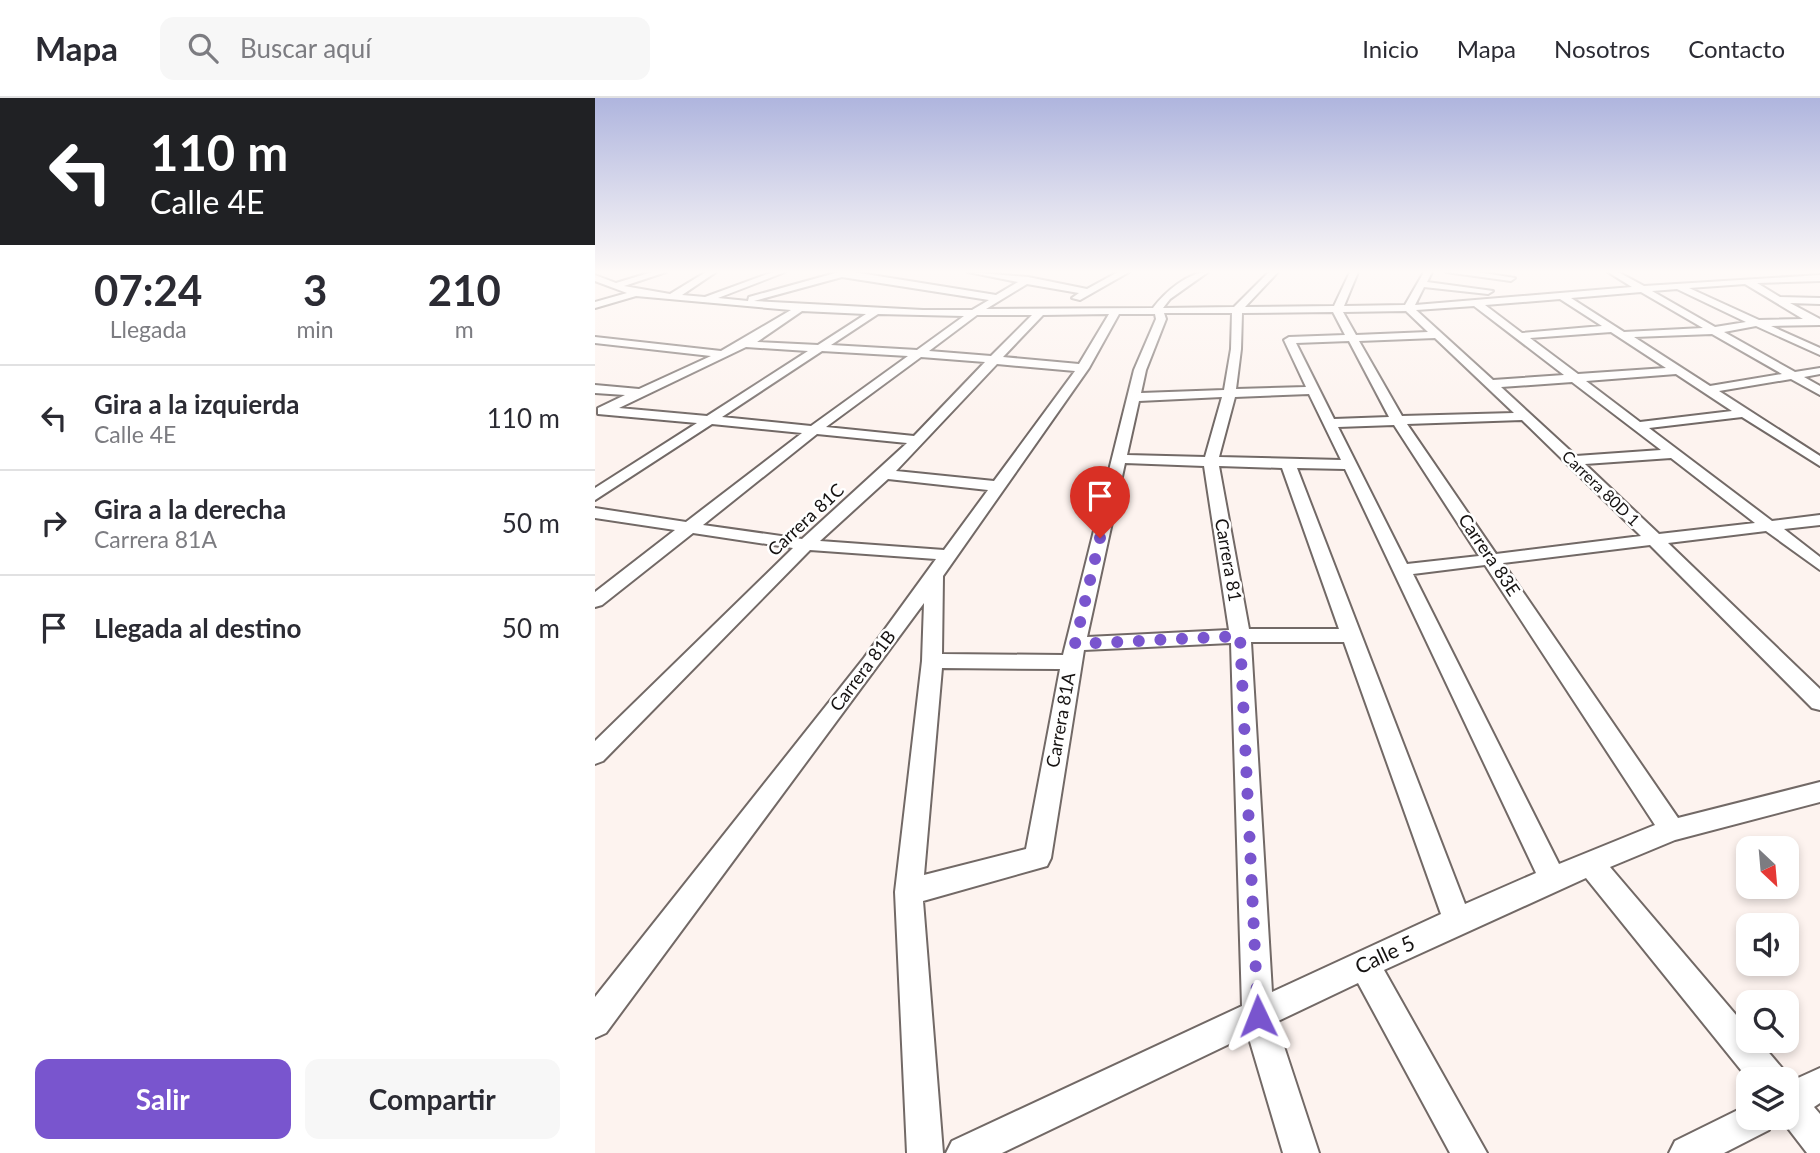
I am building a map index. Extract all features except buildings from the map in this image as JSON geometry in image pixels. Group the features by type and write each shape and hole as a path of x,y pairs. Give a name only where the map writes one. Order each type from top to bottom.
{"street":[{"path":"600,412 741,344 778,321"},
{"path":"595,495 860,321"},
{"path":"595,601 813,431 962,321"},
{"name":"Carrera 81C","path":"595,755 806,545 885,474 995,358 1037,321"},
{"name":"Carrera 81B","path":"595,1022 871,663 1083,368 1110,321"},
{"name":"Carrera 81A","path":"909,892 1038,858 1073,653 1140,370 1160,321"},
{"name":"Carrera 81","path":"1237,321 1236,349 1229,395 1211,462 1240,636 1258,1016 1301,1153"},
{"name":"Carrera 83E","path":"1343,321 1398,421 1672,830"},
{"name":"Carrera 80D 1","path":"1422,321 1573,460 1820,702"},
{"path":"1499,321 1820,565"},
{"path":"1599,321 1820,463"},
{"path":"1693,321 1820,391"},
{"path":"1752,321 1820,352"},
{"path":"1518,336 1710,331 1756,323 1818,323"},
{"path":"1437,335 1289,340 1553,880"},
{"path":"595,340 719,354"},
{"path":"741,344 995,358 1083,368"},
{"path":"1490,384 1675,371"},
{"path":"1705,390 1820,371"},
{"path":"595,389 637,392"},
{"path":"1134,397 1313,390"},
{"path":"600,412 916,440"},
{"path":"1636,426 1744,413"},
{"path":"1330,423 1525,416"},
{"path":"1573,460 1673,454"},
{"path":"1118,459 1351,465"},
{"path":"1288,464 1457,921"},
{"path":"885,474 997,486"},
{"path":"595,513 941,565 909,892 925,1153"},
{"path":"1403,570 1820,520"},
{"path":"932,661 1073,653 1240,636 1352,635"},
{"name":"Calle 5","path":"964,1153 1457,921 1590,863 1672,830 1820,792"},
{"path":"1590,863 1759,1067"},
{"path":"1365,965 1469,1153"},
{"path":"1799,1091 1820,1085"},
{"path":"1799,1116 1820,1142"},
{"path":"1686,1153 1736,1128"}],"route":[{"path":"1100,538 1075,644 1240,636 1243,648 1258,1016"}]}
